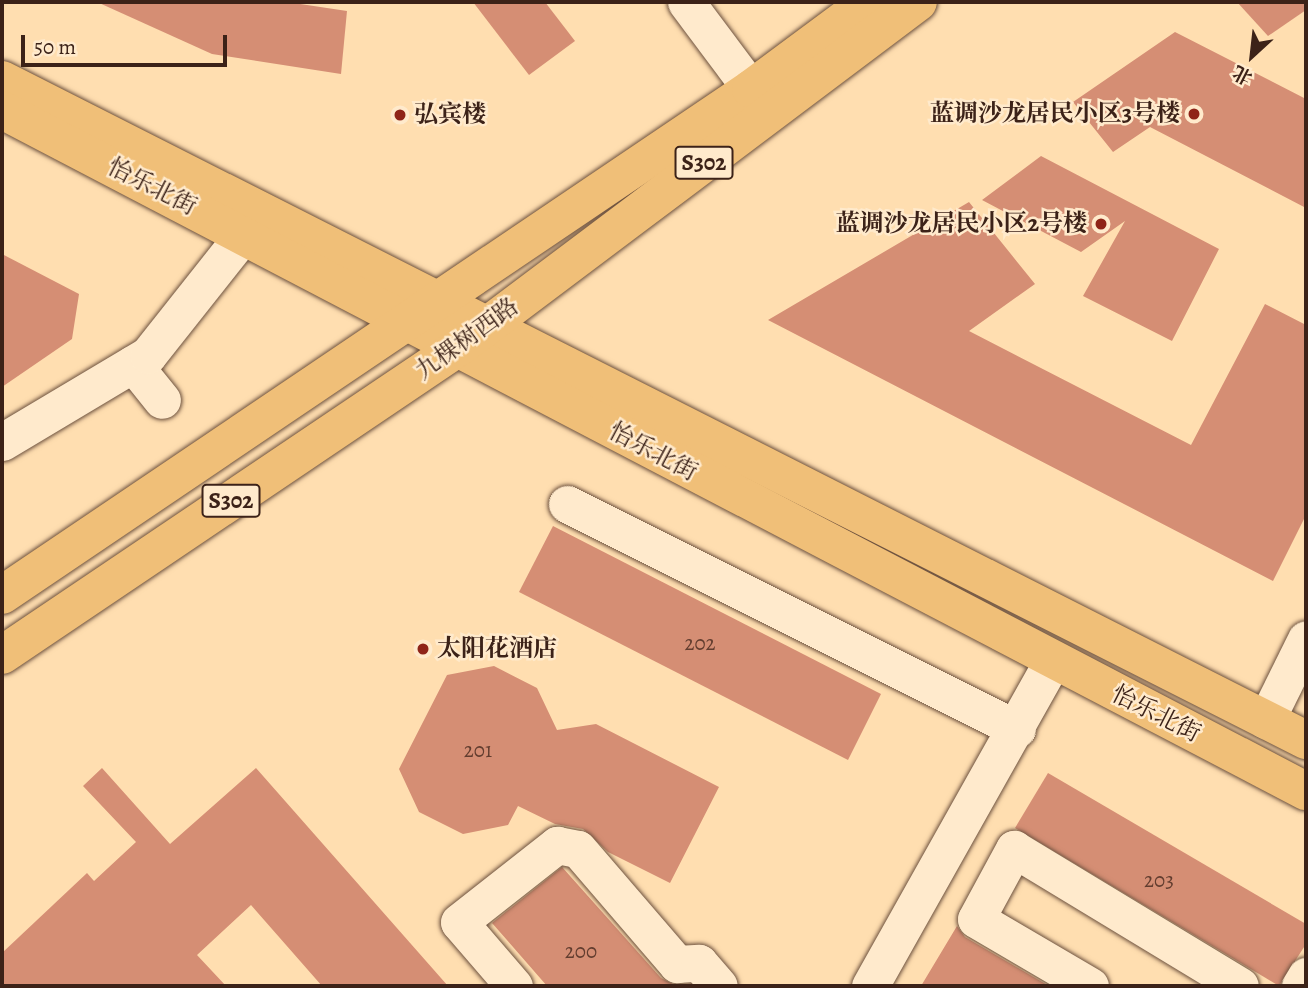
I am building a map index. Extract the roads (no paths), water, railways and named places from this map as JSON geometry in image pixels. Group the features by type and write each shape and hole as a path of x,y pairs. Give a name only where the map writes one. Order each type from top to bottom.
{"main road":[{"name":"九棵树西路","path":"2,595 751,89 868,2"},
{"name":"九棵树西路","path":"2,655 459,347 918,2"},
{"name":"怡乐北街","path":"2,80 441,298 1306,740"},
{"name":"怡乐北街","path":"2,110 459,347 1052,662 1306,791"}],"street":[{"path":"686,2 751,89"},
{"path":"6,437 134,364 244,234"},
{"path":"134,364 162,400"},
{"path":"567,505 1017,729"},
{"path":"1266,720 1306,639"},
{"path":"873,983 1052,662"},
{"path":"514,986 459,922 556,845 578,849 677,964 699,962 719,986"},
{"path":"1090,986 976,919 1014,849 1240,986"},
{"path":"1300,986 1306,976"}],"place":[{"name":"蓝调沙龙居民小区3号楼","path":"1194,114"},
{"name":"弘宾楼","path":"400,115"},
{"name":"蓝调沙龙居民小区2号楼","path":"1101,224"},
{"name":"太阳花酒店","path":"423,649"}]}
